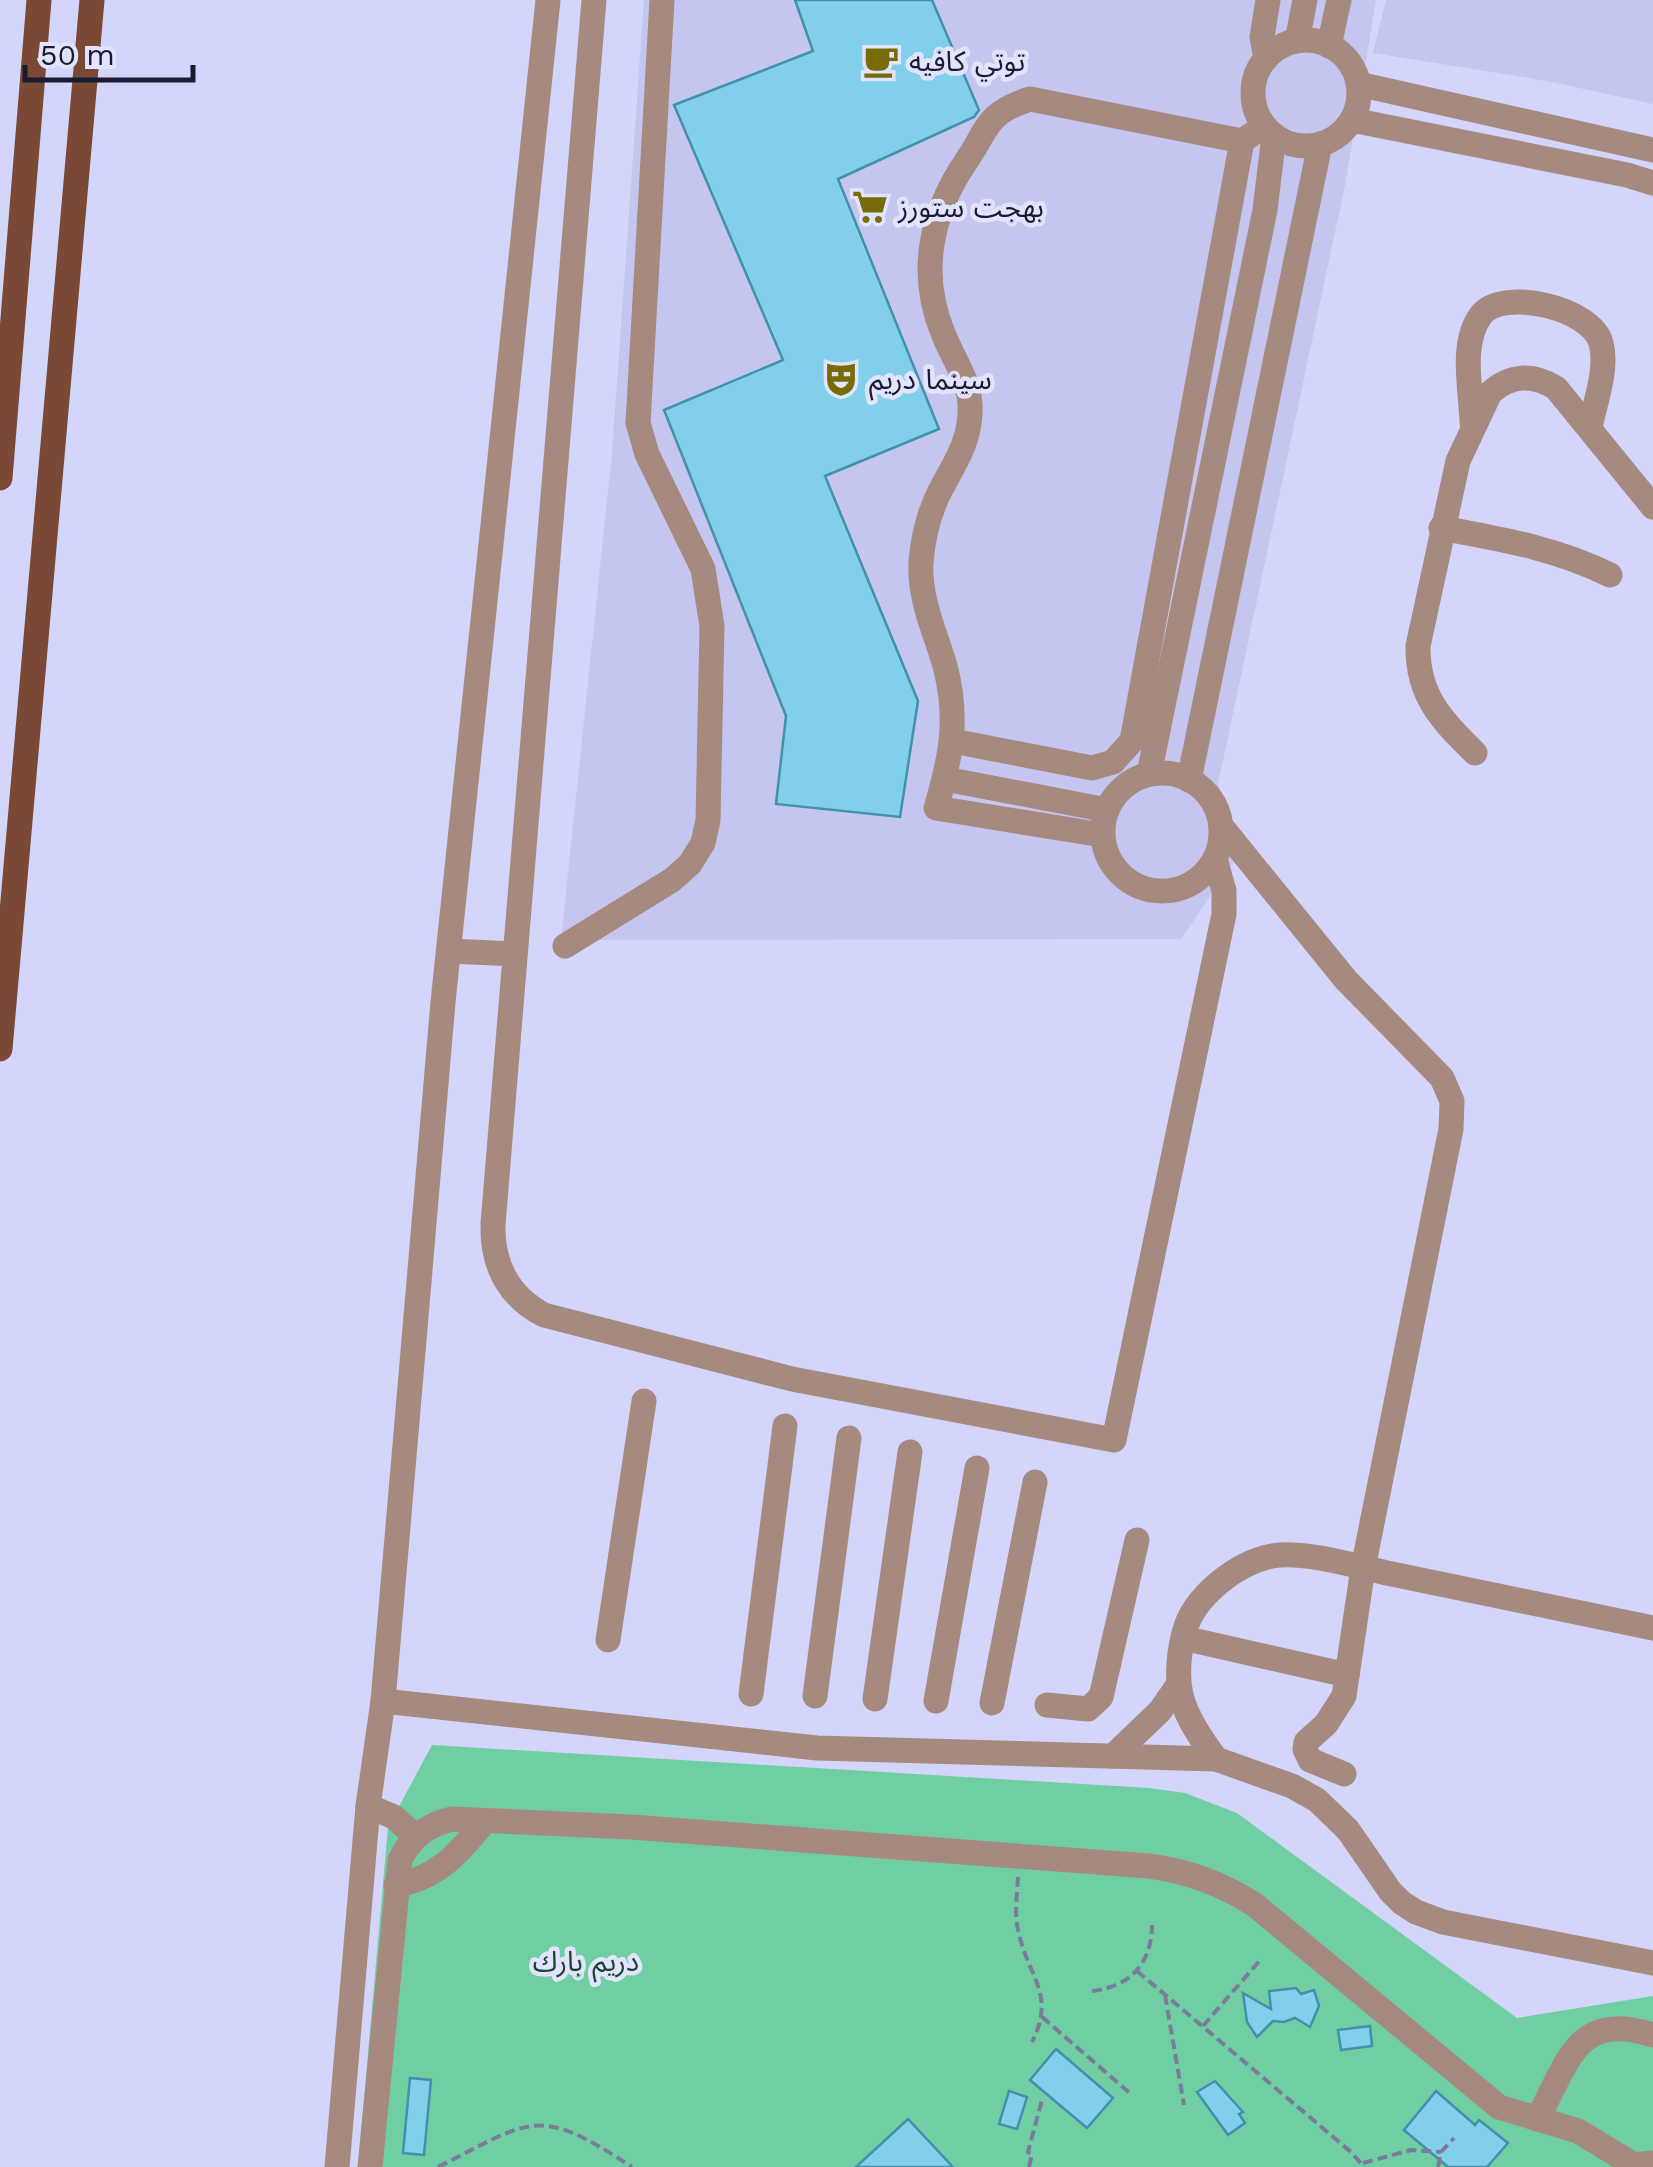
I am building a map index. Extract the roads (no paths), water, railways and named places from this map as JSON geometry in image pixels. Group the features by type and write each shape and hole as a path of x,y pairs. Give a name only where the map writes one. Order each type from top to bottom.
{"main road":[{"path":"0,478 39,0"},
{"path":"0,1050 92,0"}],"street":[{"path":"337,2167 368,1806 383,1701 449,951 548,0"},
{"path":"594,0 492,1240 500,1271 518,1297 544,1315 792,1378 1114,1440 1224,914 1224,891 1214,859"},
{"path":"564,946 682,872 698,854 708,820 712,626 708,588 703,569 647,454 638,423 662,0"},
{"path":"1266,59 1262,36 1268,0"},
{"path":"1297,41 1305,0"},
{"path":"1329,46 1339,0"},
{"path":"1149,774 1265,210 1269,131 1253,99 1258,71 1280,48 1297,41 1329,46 1353,68 1358,84 1357,109 1343,131 1320,144 1288,143 1269,131"},
{"path":"1358,84 1653,150"},
{"path":"1104,822 936,808 954,741 950,688 925,608 921,565 927,523 959,459 970,422 967,385 942,331 931,288 931,242 944,197 990,121 1014,104 1030,99 1242,140 1269,131"},
{"path":"1352,120 1627,175 1653,184"},
{"path":"954,741 1092,768 1113,762 1132,740 1242,140"},
{"path":"1190,780 1320,144"},
{"path":"1472,426 1470,342 1484,311 1506,301 1569,312 1595,329 1602,360 1590,427"},
{"path":"1476,753 1436,714 1420,675 1418,646 1458,461 1490,394 1499,385 1522,377 1546,381 1590,427 1653,507"},
{"path":"1441,528 1544,549 1610,576"},
{"path":"1149,774 1176,774 1190,780 1216,808 1221,826 1214,859 1204,873 1175,890 1140,888 1126,880 1105,852 1104,822 1117,793 1131,781 1149,774"},
{"path":"945,779 1104,822"},
{"path":"1221,826 1346,980 1434,1068 1452,1101 1451,1129 1363,1568 1344,1696 1306,1742 1306,1755 1315,1763 1344,1774"},
{"path":"449,951 515,954"},
{"path":"608,1640 644,1401"},
{"path":"751,1694 785,1426"},
{"path":"815,1696 849,1438"},
{"path":"875,1699 910,1452"},
{"path":"936,1701 977,1468"},
{"path":"992,1704 1035,1482"},
{"path":"1047,1706 1088,1709 1101,1697 1137,1540"},
{"path":"1216,1759 1188,1719 1178,1685 1183,1638 1189,1616 1200,1598 1258,1560 1285,1555 1363,1568 1653,1628"},
{"path":"1183,1638 1346,1675"},
{"path":"1114,1756 1160,1712 1178,1685"},
{"path":"383,1701 817,1748 1216,1759 1292,1786 1317,1800 1348,1830 1390,1891 1416,1912 1443,1922 1653,1963"},
{"path":"368,1806 394,1817 415,1836"},
{"path":"396,1885 440,1869 485,1821"},
{"path":"370,2167 400,1860 415,1836 438,1822 485,1821 631,1827 1171,1868 1235,1892 1488,2099 1511,2112 1592,2138 1634,2165 1653,2163"},
{"path":"1537,2119 1575,2051 1588,2037 1614,2026 1653,2035"}],"place":[{"name":"توتي كافيه","path":"881,61"},
{"name":"بهجت ستورز","path":"870,207"},
{"name":"سينما دريم","path":"841,379"}],"park label":[{"name":"دريم بارك","path":"586,1961"}]}
